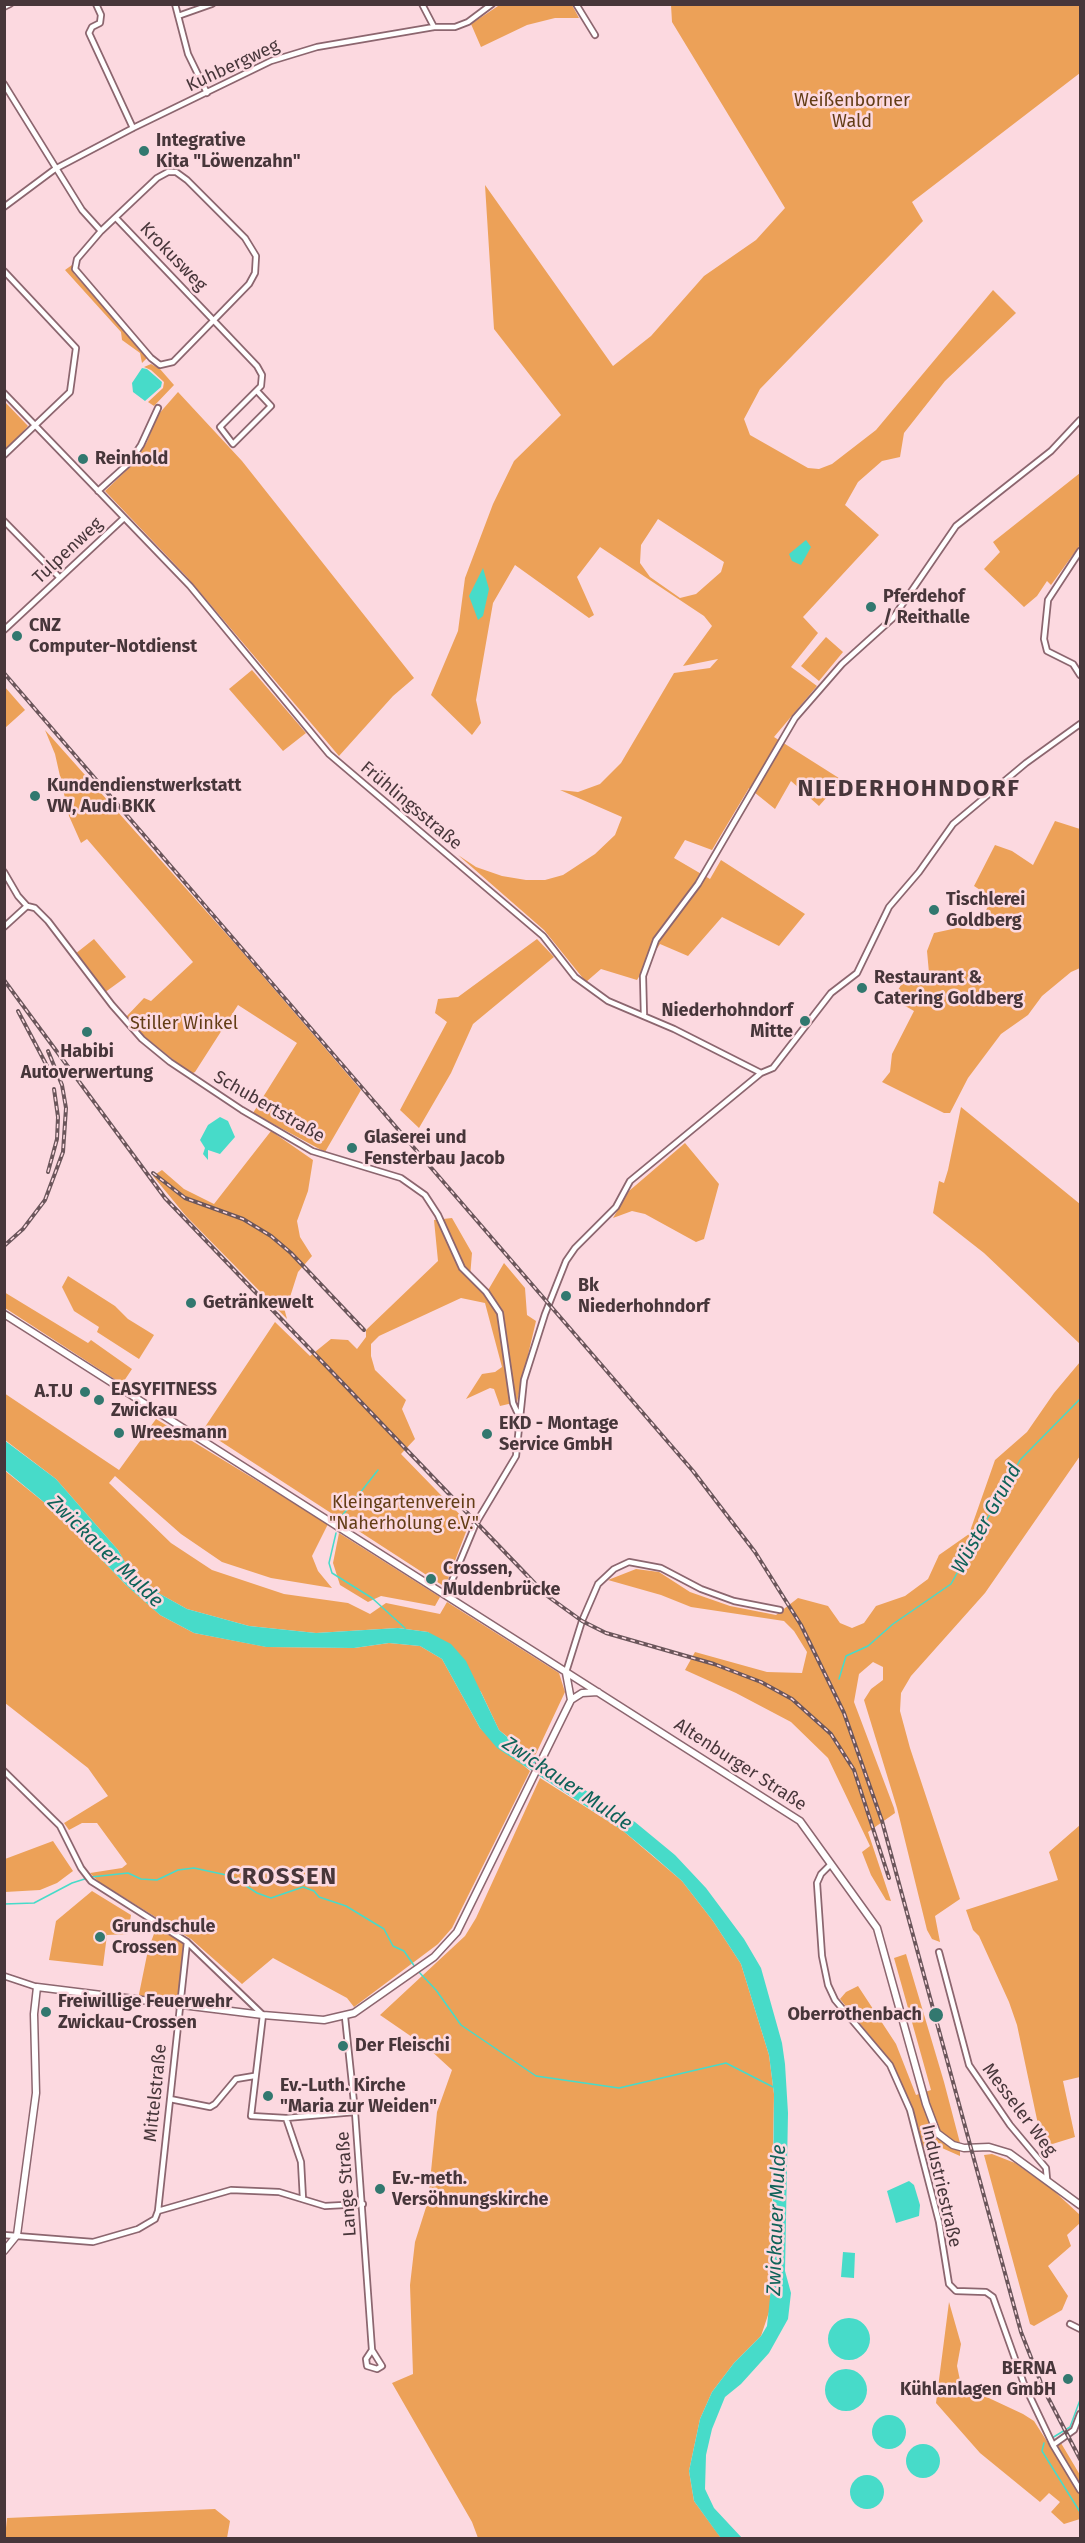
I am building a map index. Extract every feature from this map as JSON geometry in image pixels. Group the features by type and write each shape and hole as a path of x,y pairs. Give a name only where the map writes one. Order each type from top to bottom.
{"street":[{"path":"4,7 10,4"},
{"path":"96,4 101,15 100,23 92,27 89,33 133,128"},
{"path":"175,4 188,54 207,93"},
{"path":"178,16 212,4"},
{"path":"422,4 434,27"},
{"name":"Kuhbergweg","path":"5,205 55,169 133,128 293,53 434,27 455,27 468,22 492,4"},
{"path":"576,4 595,35"},
{"path":"4,84 82,210 101,231"},
{"path":"116,218 157,178 172,172 187,180 235,228 256,256 255,273 249,284 213,320"},
{"name":"Krokusweg","path":"213,320 172,362 160,365 151,358 75,269 77,259 101,231 116,218 257,366 262,375 261,386 220,427 233,444 271,406 257,391"},
{"path":"4,271 76,348 73,388 4,455"},
{"name":"Frühlingsstraße","path":"6,396 190,586 329,754 543,936 575,977 592,992 761,1073"},
{"path":"98,491 129,463 141,445 158,408"},
{"path":"644,1016 643,976 656,939 698,885 795,718 842,664 893,618 956,526 1051,451 1080,420"},
{"name":"Tulpenweg","path":"4,630 58,577 124,518"},
{"path":"4,521 58,577"},
{"path":"1080,551 1051,594 1047,606 1044,639 1047,651 1073,664 1080,675"},
{"path":"446,1595 476,1523 516,1456 524,1380 545,1314 566,1261 575,1248 616,1207 630,1181 761,1073 773,1068 831,993 857,973 889,907 919,872 953,824 1026,763 1080,724"},
{"name":"Schubertstraße","path":"4,872 18,896 27,906 35,908 48,921 112,1005 142,1039 170,1062 242,1110 312,1151 401,1178 425,1195 438,1215 462,1268 486,1292 500,1313 513,1403 520,1417"},
{"path":"4,927 27,906"},
{"name":"Altenburger Straße","path":"4,1314 800,1821 877,1928 926,2104 938,2133 946,2141 964,2148 999,2149 1047,2179 1080,2205"},
{"path":"571,1700 566,1672 582,1621 598,1584 614,1569 629,1563 661,1568 701,1589 734,1601 780,1610"},
{"path":"4,1976 38,1987 263,2015 324,2020 345,2017 434,1957 457,1932 571,1700 582,1693 598,1692"},
{"path":"4,1771 60,1826 91,1881 187,1942 263,2015"},
{"name":"Industriestraße","path":"831,1864 821,1874 817,1883 822,1956 828,1985 835,2000 890,2065 909,2110 939,2222 949,2284 956,2291 986,2292 993,2297 1024,2384 1053,2445 1080,2490"},
{"name":"Mittelstraße","path":"158,2211 178,2004 187,1942"},
{"name":"Messeler Weg","path":"939,1952 969,2065 1010,2125 1046,2168 1047,2179"},
{"path":"4,2251 17,2235 36,2093 34,2014 38,1987"},
{"path":"263,2015 251,2116 286,2118 355,2112"},
{"name":"Lange Straße","path":"345,2017 363,2204 372,2350"},
{"path":"170,2098 210,2107 236,2079 254,2076"},
{"path":"286,2118 301,2162 303,2199"},
{"path":"4,2235 93,2242 138,2229 155,2219 158,2211 231,2190 279,2192 325,2206 363,2204"},
{"path":"1070,2324 1080,2329"},
{"path":"1053,2445 1074,2430 1080,2414"}],"green space":[{"path":"501,4 572,5 579,18 555,18 527,25 481,47 471,24"},
{"name":"Weißenborner Wald","path":"671,5 1080,5 1080,73 912,202 923,221 760,389 744,419 750,435 808,468 819,469 832,464 876,430 993,290 1016,313 945,381 904,433 900,457 882,461 858,482 845,505 879,535 803,617 818,633 791,667 817,686 774,737 842,780 819,806 791,781 775,809 749,788 712,850 685,840 674,858 710,879 721,860 805,914 779,946 722,917 688,956 660,944 637,980 601,969 586,982 544,930 458,855 476,867 502,876 545,880 563,875 595,854 615,835 622,817 560,790 578,792 600,784 621,763 674,673 710,668 718,659 683,666 712,626 704,616 600,547 577,577 594,615 589,618 515,565 493,603 476,700 481,723 472,735 431,695 458,631 465,578 493,504 514,461 561,415 494,329 485,185 613,366 651,336 704,276 756,240 785,208 672,22","holes":["658,519 724,562 721,572 696,594 680,598 650,577 640,563 641,545"]},
{"path":"72,265 74,274 137,343 147,358 142,363 140,353 122,340 121,332 65,270"},
{"path":"151,364 160,369 174,385 154,406 148,402 163,388 164,382 144,367"},
{"path":"178,392 242,461 414,678 393,696 339,756 187,577 105,491 133,464 147,442 157,416"},
{"path":"4,403 28,426 5,452"},
{"path":"1080,473 1080,545 1051,585 1047,581 1037,596 1024,607 984,569 1000,552 993,542"},
{"path":"826,637 843,652 819,681 801,666"},
{"path":"252,670 306,733 283,751 229,689"},
{"path":"4,686 25,710 5,728 4,728"},
{"path":"45,730 237,946 361,1090 325,1152 253,1113 297,1043 238,1005 195,1072 191,1074 125,1018 144,998 151,1001 193,962 87,839 81,843 69,816 55,754"},
{"path":"1055,821 1080,829 1080,968 1071,972 1042,996 1028,1015 1001,1034 968,1078 950,1113 944,1113 882,1082 890,1072 892,1054 914,1011 893,999 906,976 912,974 925,980 929,973 927,951 934,933 957,928 979,930 991,897 974,886 995,845 1012,851 1033,865"},
{"name":"Stiller Winkel","path":"94,939 126,977 104,993 75,954"},
{"path":"537,939 554,957 473,1024 451,1073 419,1128 400,1110 447,1022 435,1013 438,999 458,997"},
{"path":"961,1107 1080,1204 1080,1344 984,1253 933,1213 939,1181 944,1183 948,1170"},
{"path":"271,1131 313,1160 308,1191 297,1221 300,1237 312,1256 298,1272 290,1297 283,1304 287,1319 186,1216 153,1176 162,1170 184,1189 214,1204"},
{"path":"685,1143 719,1184 704,1239 696,1242 645,1214 632,1211 613,1218 629,1191"},
{"name":"Kleingartenverein \"Naherholung e.V.\"","path":"452,1218 472,1253 470,1277 487,1292 504,1263 525,1288 527,1315 536,1321 517,1402 500,1406 494,1389 490,1388 466,1399 482,1374 495,1372 502,1367 485,1303 461,1298 379,1336 371,1344 371,1356 375,1370 406,1400 402,1409 415,1439 401,1454 469,1524 445,1587 203,1430 275,1322 310,1356 331,1339 348,1340 357,1349 366,1337 366,1330 438,1261 434,1220"},
{"path":"68,1276 115,1306 128,1319 154,1335 139,1359 97,1332 99,1327 74,1311 62,1287"},
{"path":"4,1292 88,1343 91,1340 132,1369 122,1384 5,1308"},
{"path":"1080,1362 1080,1456 985,1593 911,1676 901,1693 900,1711 910,1748 960,1899 935,1916 940,1942 932,1939 927,1930 897,1808 864,1700 871,1689 883,1680 883,1667 873,1662 859,1674 854,1702 895,1813 868,1832 891,1901 886,1900 871,1875 862,1852 870,1846 828,1758 791,1722 736,1693 685,1670 695,1652 767,1672 802,1673 807,1652 794,1631 784,1621 691,1607 661,1595 608,1580 636,1569 659,1572 690,1592 730,1606 776,1615 798,1598 828,1606 840,1623 852,1628 864,1623 876,1606 905,1596 928,1579 939,1555 969,1534 995,1460 1027,1432 1054,1393"},
{"path":"4,1393 119,1470 156,1419 328,1524 312,1556 318,1571 332,1588 271,1578 222,1562 181,1534 115,1476 109,1483 171,1543 212,1570 284,1594 348,1603 370,1614 386,1603 440,1614 447,1602 559,1673 565,1692 534,1758 499,1730 481,1692 428,1632 398,1628 316,1633 249,1626 187,1609 160,1594 127,1566 118,1550 56,1479 5,1440"},
{"path":"4,1470 56,1512 125,1584 160,1615 194,1633 267,1647 354,1648 389,1643 420,1646 442,1659 480,1728 530,1771 452,1928 438,1944 354,2007 347,1998 273,1958 242,1984 191,1939 99,1882 90,1873 122,1868 127,1864 97,1823 82,1823 69,1830 64,1823 108,1796 88,1768 5,1703"},
{"path":"339,1533 440,1597 435,1606 381,1596 368,1602 340,1585 333,1563"},
{"path":"540,1778 622,1830 682,1881 713,1921 741,1964 769,2055 774,2094 770,2309 761,2336 734,2363 712,2392 700,2419 689,2471 694,2501 721,2538 478,2538 472,2522 392,2383 413,2374 410,2285 415,2242 428,2201 437,2112 452,2070 428,2048 380,2015 465,1936 476,1918"},
{"path":"1080,1825 1080,2077 1063,2081 1075,2137 1046,2146 1043,2139 1033,2141 1030,2134 1039,2129 1017,2025 1009,2002 979,1936 973,1930 966,1910 1058,1880 1049,1852"},
{"path":"53,1841 73,1871 57,1883 40,1890 5,1892 5,1859"},
{"path":"92,1891 131,1915 128,1934 107,1935 103,1966 49,1960 56,1921"},
{"path":"158,1923 187,1942 178,2004 138,1999 148,1950"},
{"path":"906,1954 944,2082 960,2143 960,2156 933,2144 922,2147 897,2076 884,2053 840,1999 846,1992 858,1986 896,2044 916,2095 931,2090 894,1958"},
{"path":"992,2154 1015,2163 1053,2190 1080,2215 1080,2223 1067,2235 1071,2246 1048,2266 1068,2296 1062,2310 1034,2326 1030,2324 984,2155"},
{"path":"949,2302 961,2344 957,2366 961,2385 1034,2421 1048,2443 1058,2438 1080,2475 1080,2519 1064,2524 1051,2512 1060,2502 1049,2493 1040,2502 980,2453 936,2403"},
{"path":"215,2509 230,2521 227,2538 5,2538 7,2518"}],"water":[{"path":"142,368 147,369 162,382 161,387 145,401 133,392 132,383"},
{"path":"806,540 811,547 801,565 792,561 789,554"},
{"path":"483,568 489,589 483,616 478,620 469,596"},
{"path":"220,1117 228,1121 235,1137 220,1154 208,1150 208,1160 203,1154 205,1148 200,1140 208,1125"},
{"name":"Zwickauer Mulde","path":"4,1440 56,1479 118,1550 127,1566 160,1594 187,1609 249,1626 316,1633 398,1628 428,1632 451,1644 466,1661 499,1730 525,1752 635,1822 675,1855 706,1888 744,1939 761,1968 782,2043 785,2064 788,2113 785,2271 791,2293 788,2319 769,2353 741,2384 725,2397 712,2429 706,2455 705,2489 714,2508 742,2538 721,2538 717,2533 694,2501 689,2471 700,2419 712,2392 767,2326 772,2278 774,2094 769,2055 741,1964 713,1921 682,1881 622,1830 497,1748 480,1728 442,1659 420,1646 389,1643 354,1648 266,1647 194,1633 160,1615 127,1586 56,1512 5,1470"},
{"path":"909,2181 914,2185 920,2205 919,2216 896,2223 887,2191"},
{"path":"843,2252 855,2253 854,2278 841,2277"},
{"path":"849,2318 864,2324 870,2339 864,2354 849,2360 834,2354 828,2339 834,2324"},
{"path":"846,2369 861,2375 867,2390 861,2405 846,2411 831,2405 825,2390 831,2375"},
{"path":"889,2415 901,2420 906,2432 901,2444 889,2449 877,2444 872,2432 877,2420"},
{"path":"923,2444 935,2449 940,2461 935,2473 923,2478 911,2473 906,2461 911,2449"},
{"path":"867,2475 879,2480 884,2492 879,2504 867,2509 855,2504 850,2492 855,2480"}],"waterway":[{"name":"Wüster Grund","path":"839,1679 846,1656 868,1646 893,1624 951,1584 1020,1460 1080,1399"},
{"path":"341,1517 378,1470"},
{"path":"336,1533 329,1563 332,1573 372,1598 405,1628"},
{"path":"4,1904 34,1903 72,1883 91,1877 128,1873 141,1879 157,1880 178,1870 194,1868 231,1876 257,1893 271,1898 303,1887 314,1891 319,1897 346,1906 384,1929 393,1946 404,1951 415,1967"},
{"path":"418,1971 436,1990 461,2025 536,2076 619,2088 726,2063 773,2087"},
{"path":"1052,2438 1070,2427 1080,2400"},
{"path":"1044,2443 1042,2451 1080,2512"}],"railway":[{"path":"4,673 693,1471 755,1552 801,1625 844,1713 882,1821 1021,2332 1043,2388 1080,2459"},
{"path":"4,980 165,1198 546,1595 582,1621 606,1633 714,1664 761,1682 792,1699 831,1734 854,1770 889,1878"},
{"path":"18,1011 47,1066"},
{"path":"4,1246 23,1229 45,1200 63,1152 66,1108 62,1085 48,1051"},
{"path":"48,1172 57,1139 58,1117 54,1089"},
{"path":"153,1173 185,1198 243,1219 271,1236 291,1253 364,1330"}],"place":[{"name":"Integrative Kita \"Löwenzahn\"","path":"144,151"},
{"name":"Reinhold","path":"83,459"},
{"name":"Pferdehof / Reithalle","path":"871,607"},
{"name":"CNZ Computer-Notdienst","path":"17,636"},
{"name":"Kundendienstwerkstatt VW, Audi BKK","path":"35,796"},
{"name":"Tischlerei Goldberg","path":"934,910"},
{"name":"Restaurant & Catering Goldberg","path":"862,988"},
{"name":"Niederhohndorf Mitte","path":"805,1021"},
{"name":"Habibi Autoverwertung","path":"87,1032"},
{"name":"Glaserei und Fensterbau Jacob","path":"352,1148"},
{"name":"Bk Niederhohndorf","path":"566,1296"},
{"name":"Getränkewelt","path":"191,1303"},
{"name":"A.T.U","path":"85,1392"},
{"name":"EASYFITNESS Zwickau","path":"99,1400"},
{"name":"Wreesmann","path":"119,1433"},
{"name":"EKD - Montage Service GmbH","path":"487,1434"},
{"name":"Crossen, Muldenbrücke","path":"431,1579"},
{"name":"Grundschule Crossen","path":"100,1937"},
{"name":"Freiwillige Feuerwehr Zwickau-Crossen","path":"46,2012"},
{"name":"Oberrothenbach","path":"936,2015"},
{"name":"Der Fleischi","path":"343,2046"},
{"name":"Ev.-Luth. Kirche \"Maria zur Weiden\"","path":"268,2096"},
{"name":"Ev.-meth. Versöhnungskirche","path":"380,2189"},
{"name":"BERNA Kühlanlagen GmbH","path":"1068,2379"}],"district":[{"name":"NIEDERHOHNDORF","path":"909,789"},
{"name":"CROSSEN","path":"282,1877"}]}
